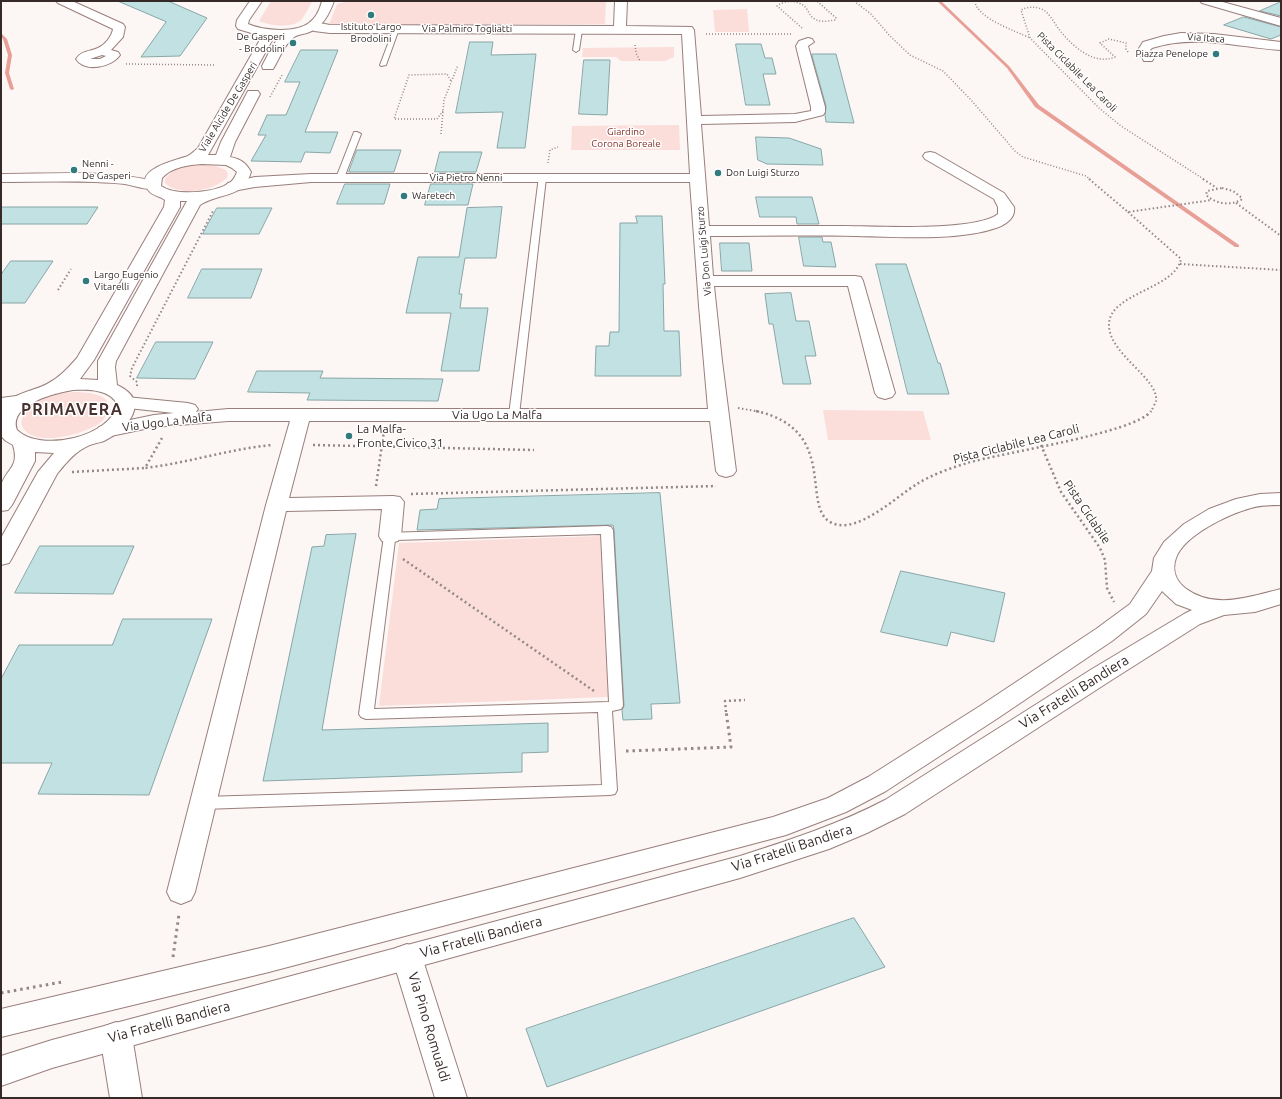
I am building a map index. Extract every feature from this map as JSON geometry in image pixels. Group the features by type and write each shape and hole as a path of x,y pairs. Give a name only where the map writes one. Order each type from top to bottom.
{"street":[{"path":"62,1 116,25 120,29 118,35 103,51 111,53 114,56 104,62 94,63"},
{"path":"255,1 243,20 242,26 251,30 262,32 291,32 305,30 314,26 329,1"},
{"path":"620,30 621,1"},
{"path":"1206,1 1281,22"},
{"path":"1226,1 1253,6 1281,17"},
{"name":"Via Palmiro Togliatti","path":"314,26 326,29 620,30 688,32"},
{"name":"Viale Alcide De Gasperi","path":"192,160 204,151 264,45 268,37 262,32"},
{"name":"Viale Alcide De Gasperi","path":"222,160 228,142 279,45 291,32"},
{"name":"Via Don Luigi Sturzo","path":"688,32 693,120 723,478"},
{"name":"Via Itaca","path":"1147,56 1144,48 1148,45 1166,39 1188,36 1281,46"},
{"path":"693,120 795,118 816,114 818,112 818,107 802,46 809,38"},
{"path":"702,231 942,230 984,226 1004,219 1007,209 999,196 930,156"},
{"path":"76,178 160,171 192,160 222,160 239,166 244,172 312,178"},
{"path":"54,388 72,376 85,360 172,207 172,196 157,190 153,185 152,181 160,171"},
{"path":"234,186 242,179 244,172"},
{"path":"1,178 76,178 125,180 153,185"},
{"name":"Via Pietro Nenni","path":"205,196 221,192 234,186 255,182 312,178 698,178"},
{"path":"167,194 185,197 205,196"},
{"path":"108,387 106,367 108,360 194,202 205,196"},
{"path":"706,281 855,281 885,393"},
{"path":"83,384 108,387 120,394 126,403 126,409 120,420 106,431 76,444 47,447 22,443 11,436 4,426 10,413 24,400 38,393 54,388 83,384"},
{"path":"1,404 24,400"},
{"name":"Via Ugo La Malfa","path":"126,403 176,407 228,415"},
{"name":"Via Ugo La Malfa","path":"106,431 154,422 228,415 514,415 718,411"},
{"path":"181,892 277,505 301,416"},
{"path":"1,505 25,461 25,451 22,443"},
{"path":"1,558 48,472 59,459 76,444"},
{"name":"Via Fratelli Bandiera","path":"1281,499 1258,500 1238,505 1198,524 1182,536 1170,548 1164,561 1163,572 1165,580 1170,586 1184,598 1200,604 1223,607 1257,604 1281,596"},
{"path":"277,505 384,502 389,542"},
{"name":"Via Fratelli Bandiera","path":"1,1024 186,980 776,827 837,805 860,794 895,773 1104,635 1138,609 1163,572"},
{"name":"Via Fratelli Bandiera","path":"1,1071 116,1036 740,866 798,849 846,832 873,820 912,797 1049,707 1178,628 1192,620 1223,607"},
{"name":"Via Fratelli Bandiera","path":"397,925 407,957"},
{"name":"Via Pino Romualdi","path":"407,957 451,1098"},
{"path":"116,1036 126,1098"}],"lane":[{"path":"383,65 396,29"},
{"path":"576,50 579,30"},
{"path":"340,178 356,134"},
{"path":"514,415 544,177"},
{"path":"203,803 610,790 608,752 610,707 607,530 389,542 366,714 610,707"}],"path":[{"path":"809,38 777,6 782,2 796,2 803,4 814,19 825,22 836,20 836,18 817,1"},
{"path":"854,1 871,14 910,56 943,71 972,100 1020,155 1036,162 1086,176 1179,256 1180,264 1281,270"},
{"path":"975,1 974,4 984,16 1030,38"},
{"name":"Pista Ciclabile Lea Caroli","path":"1147,56 1130,53 1126,49 1126,43 1106,39 1100,43 1115,57 1109,60 1091,57 1073,44 1044,10 1032,7 1026,7 1021,10 1030,38 1099,108 1121,126 1217,188 1228,189 1241,195 1242,200 1235,203"},
{"path":"688,32 809,38"},
{"path":"635,41 636,53 640,61"},
{"path":"94,63 216,64"},
{"path":"441,134 443,106 458,65"},
{"path":"443,111 436,119 394,119 409,75 447,74 452,81"},
{"path":"544,177 550,150 558,147"},
{"path":"1217,188 1211,189 1206,193 1206,196 1212,200 1224,203 1235,203 1281,236"},
{"path":"1128,212 1212,200"},
{"name":"Pista Ciclabile Lea Caroli","path":"718,411 748,409 767,413 783,419 795,427 804,438 812,458 822,515 832,522 844,525 864,520 919,483 964,464 1106,431 1142,419 1150,413 1155,406 1157,398 1153,389 1140,371 1112,341 1108,325 1110,316 1115,308 1173,273 1180,264"},
{"path":"58,290 70,269"},
{"path":"387,415 384,502 403,494 723,478"},
{"name":"Pista Ciclabile","path":"1041,445 1045,451 1060,491 1095,540 1104,556 1106,568 1106,588 1116,605"},
{"path":"389,542 610,707"},
{"path":"608,752 731,746 725,701 745,700"},
{"path":"172,965 181,892"},
{"path":"1,993 52,982 66,981"}],"green space":[{"path":"271,1 312,2 302,19 293,24 281,26 259,21"},
{"path":"350,1 606,1 605,24 329,25 337,4"},
{"path":"747,9 749,32 715,32 713,10"},
{"path":"674,47 674,57 665,61 621,61 616,57 582,57 583,48"},
{"name":"Giardino Corona Boreale","path":"679,125 680,150 571,150 572,126"},
{"path":"203,164 213,165 226,170 228,174 227,178 214,186 196,191 179,190 165,183 165,179 173,172 188,166"},
{"path":"73,392 90,393 106,400 108,410 101,422 93,427 72,435 49,438 29,434 23,428 22,418 32,405 45,398"},
{"path":"823,410 923,411 931,440 828,440"},
{"path":"600,536 608,697 379,706 399,543"}],"building":[{"path":"118,1 168,1 207,18 180,56 141,57 166,22"},
{"path":"1281,2 1281,16 1260,11"},
{"path":"1244,17 1281,27 1281,35 1271,39 1224,25"},
{"path":"470,42 493,42 491,55 536,54 525,148 497,148 503,112 456,113"},
{"path":"736,44 761,44 765,58 772,58 776,74 763,74 770,105 746,105"},
{"path":"301,50 338,50 305,132 338,132 330,153 305,152 301,162 251,161 266,135 258,135 267,115 286,115 300,82 285,82"},
{"path":"812,54 836,54 854,123 826,122 826,107"},
{"path":"584,60 610,60 607,115 579,114"},
{"path":"756,137 789,138 821,149 823,165 767,164 758,160"},
{"path":"357,150 401,150 394,172 349,172"},
{"path":"440,152 482,152 476,172 435,172"},
{"path":"345,184 390,184 384,204 337,204"},
{"path":"431,184 473,184 468,205 425,205"},
{"path":"756,197 812,197 819,224 797,224 796,217 760,217"},
{"path":"1,207 98,207 87,224 1,224"},
{"path":"502,207 496,258 465,258 459,294 462,294 460,308 488,308 479,371 441,371 451,313 406,313 418,257 459,257 467,208"},
{"path":"217,208 272,208 259,234 203,234"},
{"path":"636,216 662,216 665,284 663,284 664,331 679,331 681,376 595,376 596,346 609,346 610,332 619,332 620,223 637,223"},
{"path":"799,237 822,237 823,242 831,242 836,267 804,266"},
{"path":"720,243 749,243 752,271 722,271"},
{"path":"11,261 53,261 25,303 1,303 1,275"},
{"path":"876,264 906,264 949,394 908,394"},
{"path":"202,269 262,269 251,298 188,298"},
{"path":"791,293 796,321 809,321 816,356 805,356 811,384 783,384 773,324 769,324 765,294"},
{"path":"156,342 213,342 195,379 137,378"},
{"path":"257,371 323,371 320,378 443,379 438,401 307,400 310,393 248,392"},
{"path":"660,493 680,703 651,704 652,719 623,720 622,710 624,706 613,525 417,530 420,510 437,509 439,499"},
{"path":"356,534 322,730 548,723 548,752 522,753 522,772 263,781 312,547 324,546 326,535"},
{"path":"40,546 134,546 113,594 15,593"},
{"path":"901,571 1005,593 994,642 951,632 947,646 881,632"},
{"path":"123,619 212,619 149,795 38,794 52,763 1,763 1,679 19,645 112,645"},
{"path":"854,918 885,967 547,1087 526,1029"}],"waterway":[{"path":"939,1 1008,67 1037,106 1237,246"},
{"path":"1,34 5,39 10,55 7,73 12,89"}],"place":[{"name":"Istituto Largo Brodolini","path":"371,15"},
{"name":"De Gasperi - Brodolini","path":"293,43"},
{"name":"Piazza Penelope","path":"1216,54"},
{"name":"Nenni - De Gasperi","path":"74,170"},
{"name":"Don Luigi Sturzo","path":"718,173"},
{"name":"Waretech","path":"404,196"},
{"name":"Largo Eugenio Vitarelli","path":"86,281"},
{"name":"La Malfa- Fronte Civico 31","path":"349,436"}],"district":[{"name":"PRIMAVERA","path":"72,410"}]}
